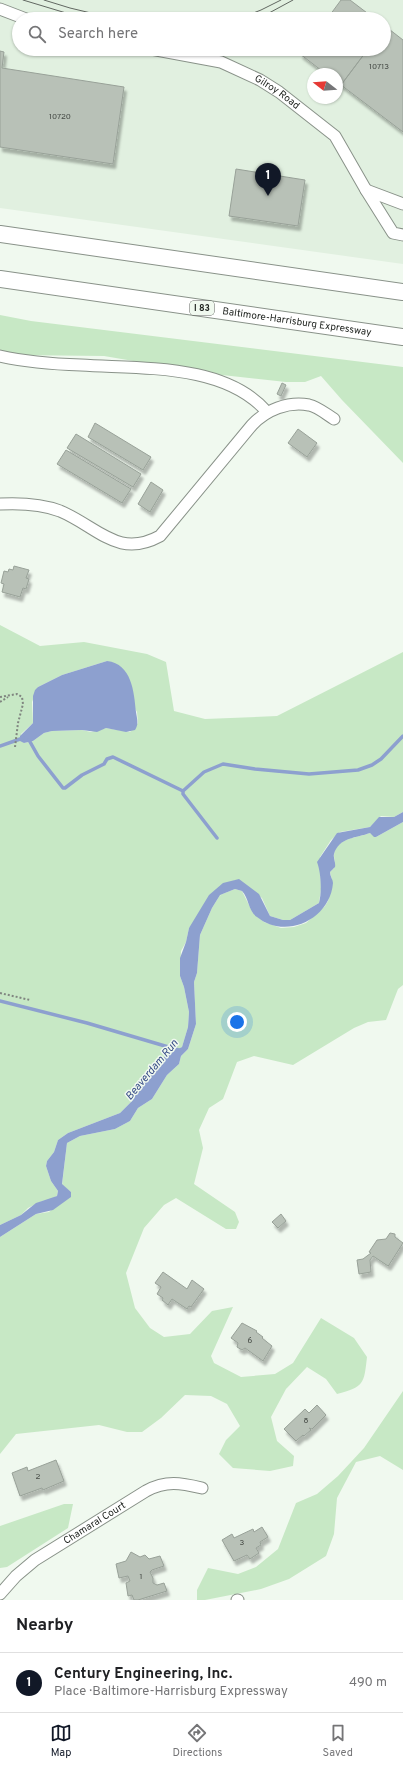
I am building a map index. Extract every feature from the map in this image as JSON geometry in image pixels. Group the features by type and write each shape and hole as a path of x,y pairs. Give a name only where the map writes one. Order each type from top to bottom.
{"highway":[{"path":"0,234 403,292"},
{"name":"Baltimore-Harrisburg Expressway","path":"0,278 403,337"}],"street":[{"path":"0,9 12,14"},
{"name":"Gilroy Road","path":"189,56 222,62 260,80 279,92 335,136 393,233 403,235"},
{"path":"366,190 403,204"},
{"path":"0,356 38,362 140,368 194,374 220,380 234,386 259,401 267,412"},
{"path":"0,504 12,503 35,505 59,511 81,521 118,543 138,545 160,536 252,425 267,412 279,407 309,405 317,408 334,419"},
{"name":"Chamaral Court","path":"0,1594 16,1576 35,1560 146,1490 157,1485 171,1483 202,1488"}],"path":[{"path":"0,698 17,694 22,697 24,704 18,723 15,748"},
{"path":"0,702 11,695"},
{"path":"0,993 30,1000"}],"shaded area":[{"path":"0,0 403,0 403,264 0,208"}],"green space":[{"path":"0,315 31,321 403,367 403,463 321,376 305,382 286,382 204,373 104,356 12,355 0,351"},
{"path":"0,625 40,646 84,642 147,654 166,662 174,711 205,719 277,716 403,652 403,812 394,817 381,816 370,827 340,832 331,840 320,857 321,889 319,903 290,920 283,920 270,916 262,898 235,880 189,928 186,942 181,951 180,976 184,987 189,1012 188,1027 182,1047 168,1054 140,1087 132,1101 120,1113 68,1133 58,1140 54,1152 47,1161 46,1166 51,1181 58,1191 57,1196 28,1208 21,1215 0,1225","holes":["107,661 137,712 138,723 130,732 106,728 91,732 82,730 52,731 44,733 33,741 24,743 21,734 33,723 32,702 38,687 62,675"]},
{"path":"403,822 403,985 398,989 386,1020 368,1022 354,1028 293,1065 254,1056 237,1062 223,1099 209,1108 199,1130 203,1148 194,1184 235,1212 239,1222 236,1229 226,1229 176,1198 164,1205 144,1228 126,1273 135,1308 150,1328 164,1337 190,1334 212,1311 233,1307 211,1356 214,1363 241,1377 275,1374 293,1363 321,1318 354,1338 367,1357 365,1373 361,1383 353,1389 337,1394 326,1379 307,1367 286,1389 271,1417 277,1441 294,1456 293,1466 270,1471 233,1468 219,1454 226,1440 240,1426 227,1404 211,1396 185,1395 161,1418 142,1432 127,1432 99,1425 16,1434 0,1454 0,1237 36,1214 49,1212 71,1192 62,1185 67,1143 80,1136 115,1129 130,1121 138,1108 152,1099 167,1075 179,1064 181,1056 188,1049 196,1024 194,982 197,973 200,935 212,908 220,895 235,889 242,891 253,913 264,922 281,928 294,927 306,923 325,906 328,901 332,880 330,872 334,868 334,855 339,845 348,839 370,833 376,837"},
{"path":"403,1391 403,1470 380,1456 356,1462 337,1498 334,1534 326,1556 289,1579 261,1589 205,1600 197,1600 197,1590 208,1568 238,1574 256,1567 278,1549 296,1503 317,1494 338,1476 364,1448"},
{"path":"64,1504 73,1504 68,1528 7,1567 0,1568 0,1526"}],"water":[{"path":"107,661 122,667 130,680 133,688 137,719 137,726 135,730 126,732 106,728 97,732 82,730 52,731 44,733 33,741 24,743 20,741 20,736 33,723 33,696 38,687 62,675"},
{"name":"Beaverdam Run","path":"403,812 403,822 376,837 370,833 344,841 336,848 334,854 335,867 330,872 333,883 330,896 324,907 315,916 304,922 293,926 280,927 268,924 254,914 242,891 235,889 220,895 212,908 200,935 197,973 194,982 196,1024 188,1049 181,1056 179,1064 167,1075 152,1099 138,1108 130,1121 115,1129 80,1136 67,1143 62,1184 71,1192 71,1197 53,1210 36,1214 0,1237 0,1225 21,1215 36,1203 57,1196 58,1191 51,1181 46,1166 47,1161 54,1152 58,1140 68,1133 120,1113 132,1101 140,1087 165,1056 182,1047 188,1027 189,1012 184,987 180,976 180,958 189,928 209,895 223,883 239,879 259,894 270,916 283,920 290,920 319,903 321,882 317,862 337,833 370,827 379,817 394,817"}],"building":[{"path":"341,0 350,0 366,12 332,12"},
{"path":"391,31 403,40 403,132 343,87 343,82 363,56 391,56"},
{"path":"0,51 4,52 2,68 124,87 113,164 0,147"},
{"path":"303,56 363,56 343,82 343,68 318,68"},
{"path":"236,169 305,180 298,226 229,216"},
{"path":"282,383 286,385 281,396 277,394"},
{"path":"95,423 151,457 143,470 88,437"},
{"path":"298,429 317,443 307,457 288,443"},
{"path":"76,434 141,474 133,487 67,448"},
{"path":"66,450 131,489 122,503 57,464"},
{"path":"151,482 163,490 150,512 138,504"},
{"path":"14,566 29,570 26,578 29,579 26,589 23,588 20,597 2,592 4,584 1,583 4,571 8,572 9,569 13,570"},
{"path":"281,1214 286,1221 278,1228 272,1222"},
{"path":"390,1233 395,1234 395,1237 403,1243 389,1265 388,1266 373,1256 370,1260 371,1272 359,1274 357,1260 363,1259 371,1253 369,1252 377,1240 386,1239"},
{"path":"163,1272 187,1289 192,1280 204,1289 191,1307 189,1306 187,1309 172,1299 168,1305 162,1300 163,1298 157,1294 161,1287 155,1283"},
{"path":"242,1323 257,1331 256,1332 263,1337 262,1338 272,1346 263,1361 245,1348 242,1350 237,1347 238,1343 231,1338"},
{"path":"317,1405 326,1415 312,1429 309,1428 311,1430 296,1441 284,1429 305,1409 309,1413"},
{"path":"56,1460 64,1481 43,1490 42,1488 20,1496 12,1473 27,1467 28,1471"},
{"path":"262,1527 268,1537 260,1542 261,1545 256,1548 259,1553 250,1559 247,1555 234,1561 222,1540 232,1534 234,1538 253,1529 254,1532"},
{"path":"131,1552 140,1557 145,1555 149,1559 160,1556 164,1566 150,1572 153,1578 153,1583 157,1585 164,1583 167,1591 138,1600 134,1600 132,1595 128,1596 126,1583 130,1581 128,1576 119,1578 116,1564 126,1561"}],"waterway":[{"path":"183,791 204,772 223,764 255,769 309,774 358,770 372,765 381,759 403,736"},
{"path":"0,746 23,738"},
{"path":"29,740 38,756 63,788 82,775 104,764 107,759 113,757 183,791 183,794 217,838"},
{"path":"0,1001 87,1023 182,1051"}],"tram line":[{"path":"23,0 63,12"},
{"path":"44,0 87,12"},
{"path":"256,12 281,0"},
{"path":"271,12 293,0"}],"place":[{"name":"Century Engineering, Inc.","path":"268,196"}]}
